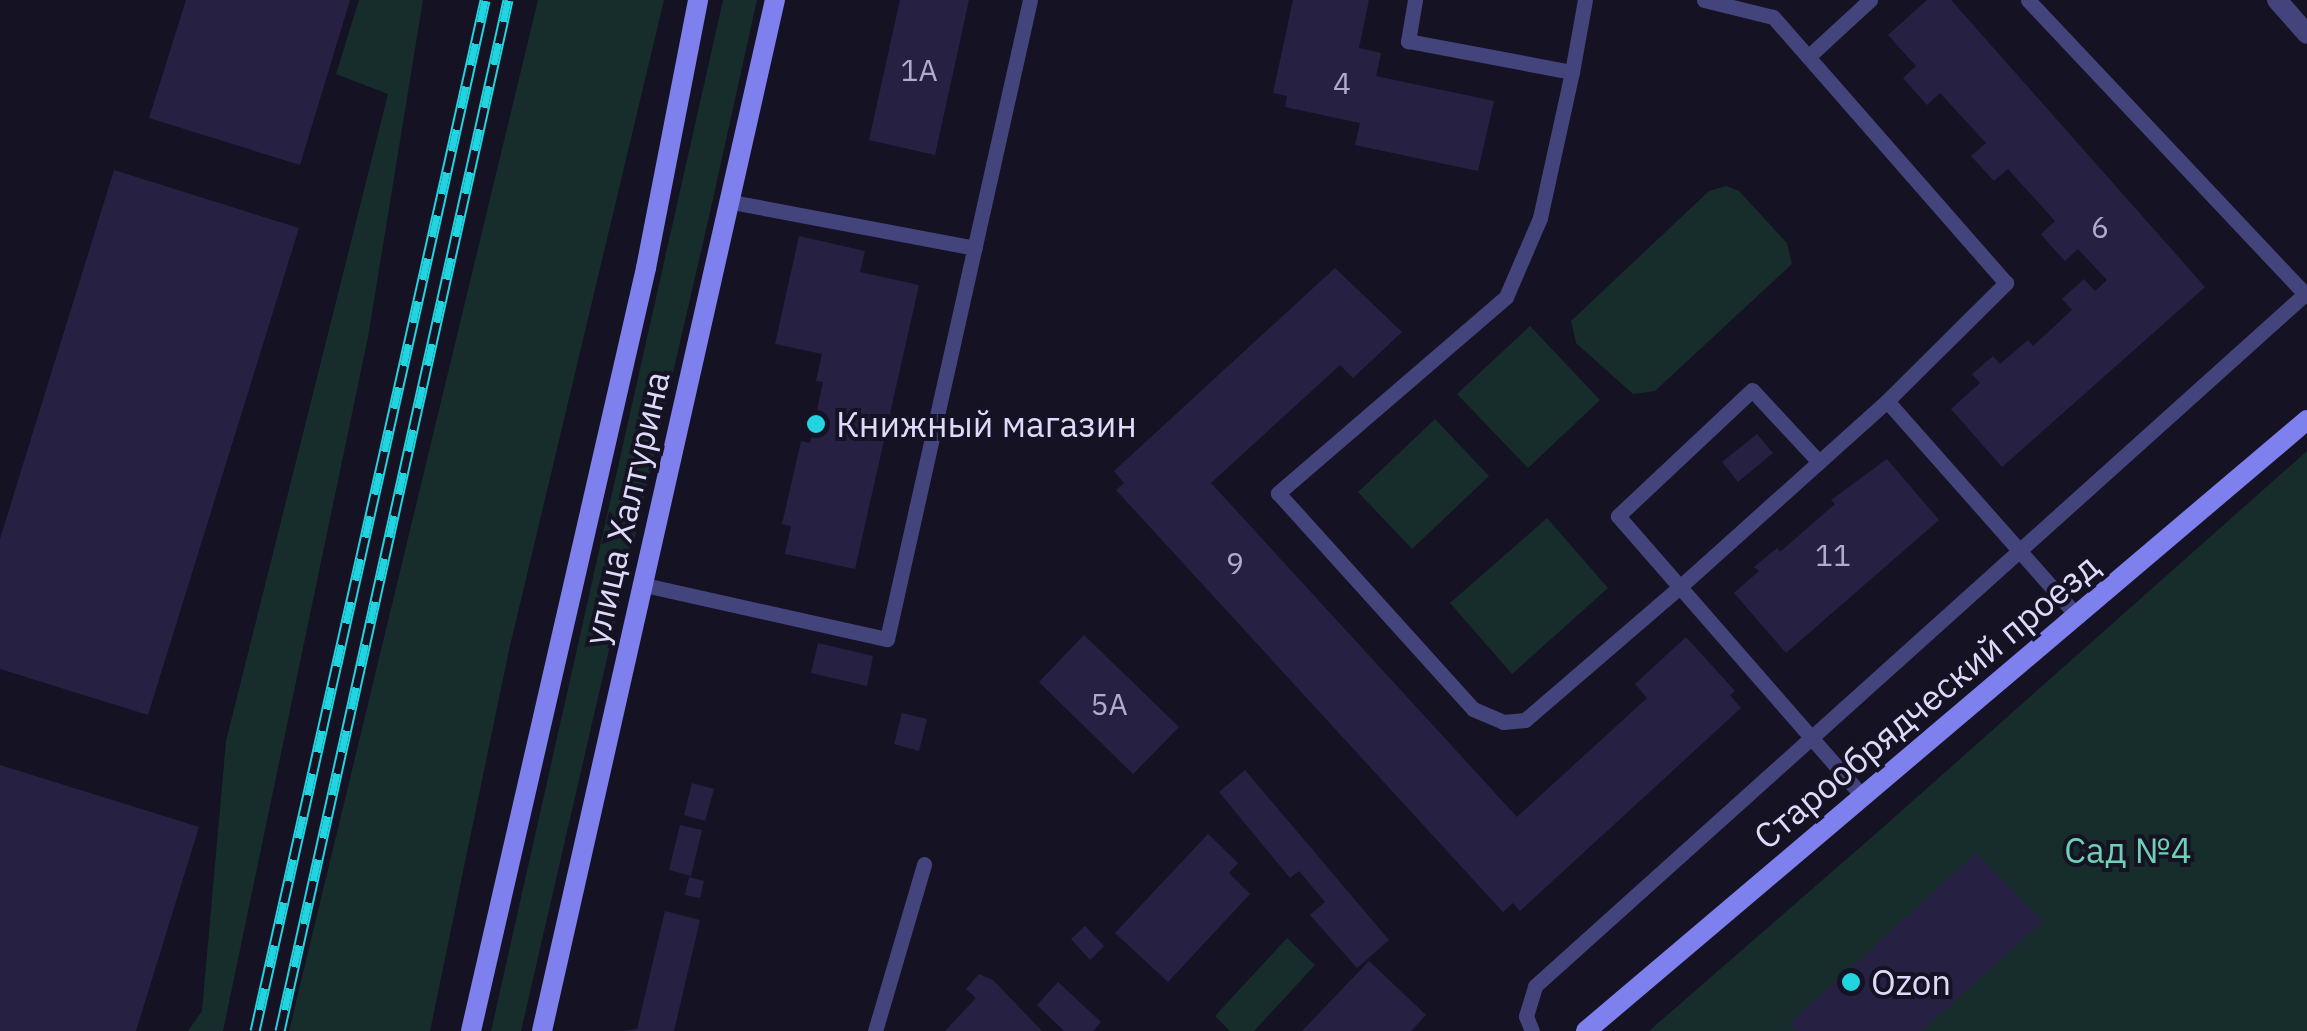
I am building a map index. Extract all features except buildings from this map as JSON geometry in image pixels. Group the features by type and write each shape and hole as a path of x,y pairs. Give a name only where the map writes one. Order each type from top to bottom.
{"main road":[{"name":"улица Халтурина","path":"471,1031 642,288 698,0"},
{"name":"улица Халтурина","path":"542,1031 775,0"},
{"name":"Старообрядческий проезд","path":"1586,1031 2307,420"}],"street":[{"path":"2277,0 2307,34"}],"lane":[{"path":"640,584 887,639 1030,0"},
{"path":"1416,0 1408,41 1572,72"},
{"path":"1586,0 1540,218 1506,296 1278,493 1473,709 1503,722 1526,720 1683,584 1887,401 2006,283 1774,17 1704,0"},
{"path":"1809,56 1870,0"},
{"path":"1532,1031 1526,1016 1536,986 2306,295 2028,0"},
{"path":"732,202 975,248"},
{"path":"1819,462 1752,390 1618,516 1683,584 1862,796"},
{"path":"1887,401 2078,617"},
{"path":"875,1031 924,864"}],"green space":[{"path":"359,0 423,0 368,337 223,1031 188,1031 202,1011 226,741 388,94 336,74"},
{"path":"538,0 664,0 509,650 430,1031 289,1031"},
{"path":"723,0 757,0 521,1031 491,1031"},
{"path":"1726,186 1739,191 1787,243 1792,264 1655,391 1633,394 1576,343 1571,321 1709,191"},
{"path":"1530,326 1600,400 1528,468 1457,394"},
{"path":"1435,419 1489,476 1412,549 1358,492"},
{"name":"Сад №4","path":"2307,451 2307,1031 1649,1031 1880,830"},
{"path":"1547,518 1608,588 1512,674 1450,603"},
{"path":"1287,938 1315,965 1254,1031 1230,1031 1215,1016"}],"railway":[{"path":"255,1031 485,0"},
{"path":"280,1031 508,0"}],"place":[{"name":"Книжный магазин","path":"816,424"},
{"name":"Ozon","path":"1851,982"}]}
